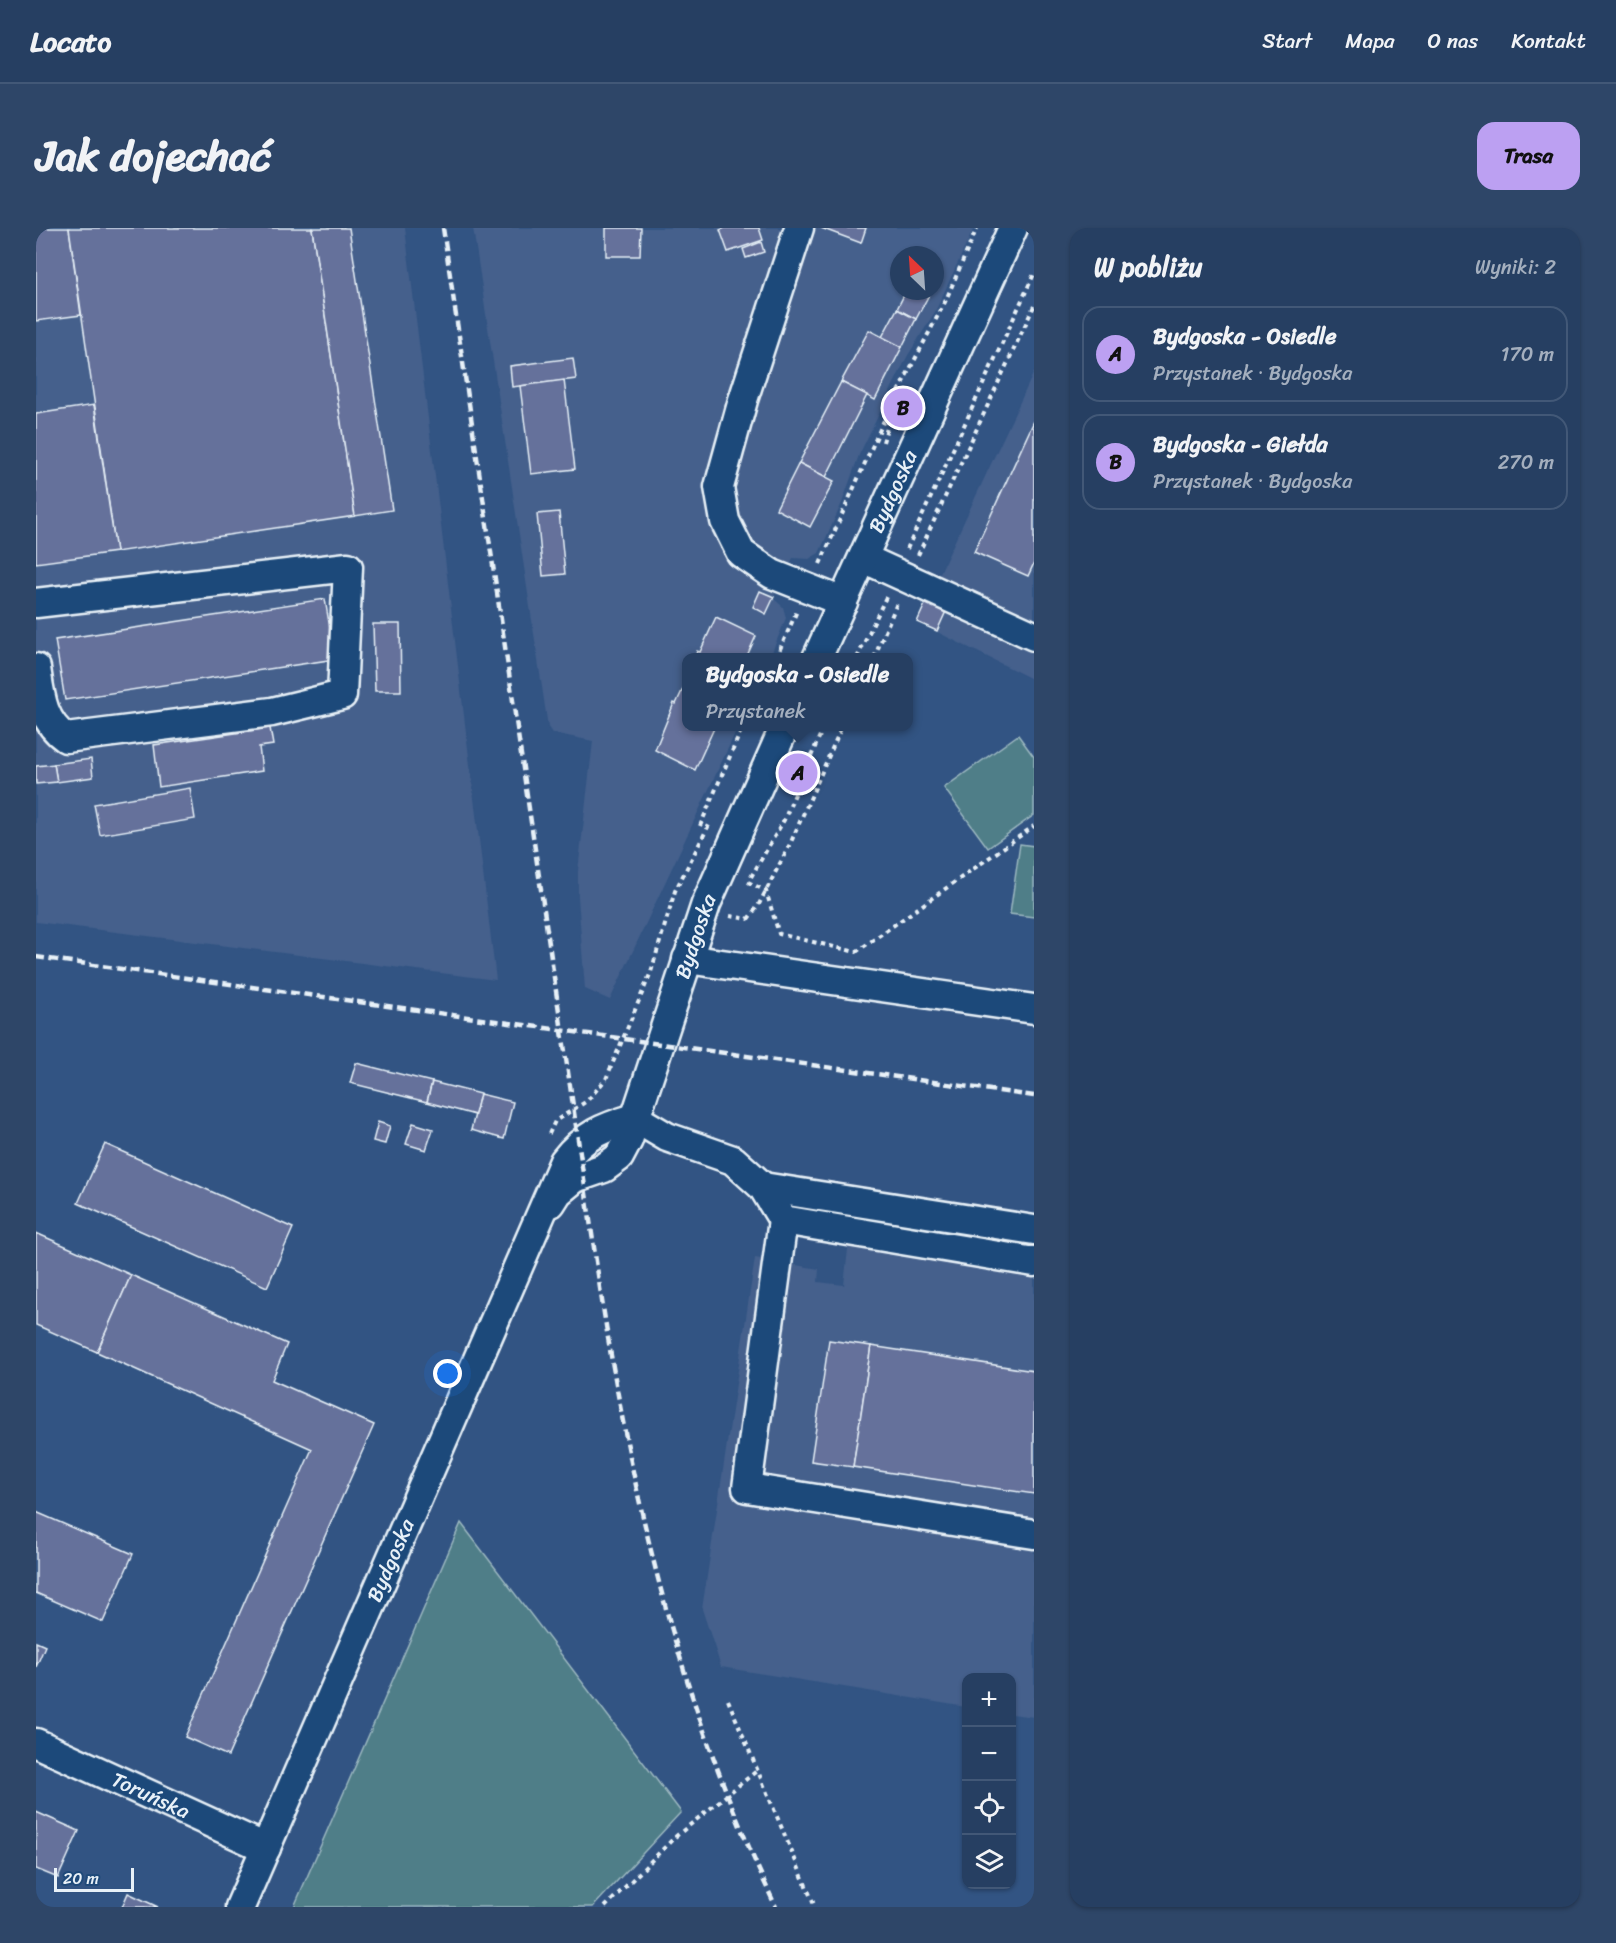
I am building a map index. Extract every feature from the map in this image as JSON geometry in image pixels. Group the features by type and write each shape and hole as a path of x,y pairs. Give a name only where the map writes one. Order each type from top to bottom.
{"street":[{"path":"799,228 743,400 719,487 724,521 741,553 772,574 843,602"},
{"name":"Bydgoska","path":"819,653 862,558 1020,234"},
{"path":"862,558 1034,636"},
{"path":"36,603 348,567 342,695 272,712 66,738 52,729 41,700 36,668"},
{"name":"Bydgoska","path":"240,1907 543,1214 564,1161 579,1142 609,1125 635,1118 706,904 783,731"},
{"path":"687,959 1034,1009"},
{"path":"635,1118 667,1137 733,1160 763,1187 783,1220 747,1488 1034,1534"},
{"path":"763,1187 1034,1230"},
{"path":"783,1220 1034,1262"},
{"name":"Toruńska","path":"36,1743 266,1848"}],"path":[{"path":"778,653 889,409 945,302 977,228"},
{"path":"875,653 902,576 1034,274"},
{"path":"859,653 902,576 1034,306"},
{"path":"700,826 741,731"},
{"path":"675,891 736,918 748,919 766,891 840,731"},
{"path":"748,882 766,891 779,934 856,952 1034,826"},
{"path":"546,1142 555,1121 587,1101 606,1078 651,972 675,891 702,833"},
{"path":"728,1700 759,1769 815,1907"},
{"path":"605,1907 675,1838 759,1769"}],"shaded area":[{"path":"36,228 405,228 496,980 36,922"},
{"path":"473,228 974,228 944,293 944,246 890,246 890,300 941,300 907,357 859,455 842,503 819,553 809,559 793,558 773,598 783,607 786,618 772,653 682,653 682,731 736,731 610,1000 585,989 578,897 578,871 593,741 552,733 548,727"},
{"path":"1034,372 1034,680 917,622"},
{"path":"852,1213 1034,1240 1034,1717 1016,1715 1016,1673 962,1673 962,1706 721,1667 702,1609 755,1258 819,1269 818,1282 844,1285"}],"green space":[{"path":"1018,735 1034,757 1034,815 988,848 944,788"},
{"path":"1020,844 1034,846 1034,917 1010,914"},
{"path":"461,1523 681,1812 593,1907 294,1907"}],"building":[{"path":"36,228 69,228 81,315 36,321"},
{"path":"69,228 312,228 355,516 116,552"},
{"path":"312,228 349,228 392,510 355,516"},
{"path":"606,228 641,228 640,256 606,256"},
{"path":"759,228 763,240 728,252 720,230"},
{"path":"821,228 866,228 861,243"},
{"path":"761,242 764,252 746,258 743,249"},
{"path":"902,300 926,300 916,319 897,309"},
{"path":"897,309 916,319 902,347 882,337"},
{"path":"869,330 902,347 875,400 841,382"},
{"path":"573,358 576,379 512,387 510,366"},
{"path":"564,380 575,469 531,474 520,386"},
{"path":"841,382 867,395 826,477 799,463"},
{"path":"94,405 116,552 36,563 36,414"},
{"path":"1034,421 1034,563 1028,576 974,552"},
{"path":"799,463 834,481 810,527 776,509"},
{"path":"559,512 565,574 543,576 537,514"},
{"path":"760,591 774,597 766,614 753,607"},
{"path":"325,599 335,659 65,700 55,640"},
{"path":"927,600 947,609 937,631 917,622"},
{"path":"716,617 756,636 748,653 696,653 700,652"},
{"path":"373,624 400,624 401,691 375,691"},
{"path":"682,691 682,731 713,731 695,770 655,750 674,703 676,704"},
{"path":"270,728 273,745 259,747 262,771 159,787 154,745"},
{"path":"91,759 93,777 57,782 54,764"},
{"path":"54,764 57,782 36,784 36,766"},
{"path":"190,788 195,819 100,835 94,804"},
{"path":"356,1063 432,1082 427,1102 350,1083"},
{"path":"432,1082 480,1094 475,1115 427,1102"},
{"path":"480,1094 513,1102 504,1139 471,1130"},
{"path":"378,1122 390,1126 385,1144 373,1141"},
{"path":"413,1123 433,1129 426,1150 406,1144"},
{"path":"105,1144 293,1228 267,1287 78,1203"},
{"path":"36,1233 131,1275 97,1352 36,1325"},
{"path":"131,1275 287,1344 272,1380 374,1425 228,1756 185,1737 312,1449 97,1352"},
{"path":"829,1340 871,1346 853,1467 811,1461"},
{"path":"871,1346 1034,1371 1034,1494 853,1467"},
{"path":"36,1512 133,1554 103,1622 36,1593"},
{"path":"36,1642 45,1646 36,1667"},
{"path":"36,1812 79,1831 58,1878 36,1869"},
{"path":"128,1893 158,1907 122,1907"}],"railway":[{"path":"443,228 600,1288 628,1449 645,1527 687,1680 742,1831 776,1907"},
{"path":"36,957 1034,1096"}],"place":[{"name":"Bydgoska - Giełda","path":"903,408"},
{"name":"Bydgoska - Osiedle","path":"798,773"}]}
